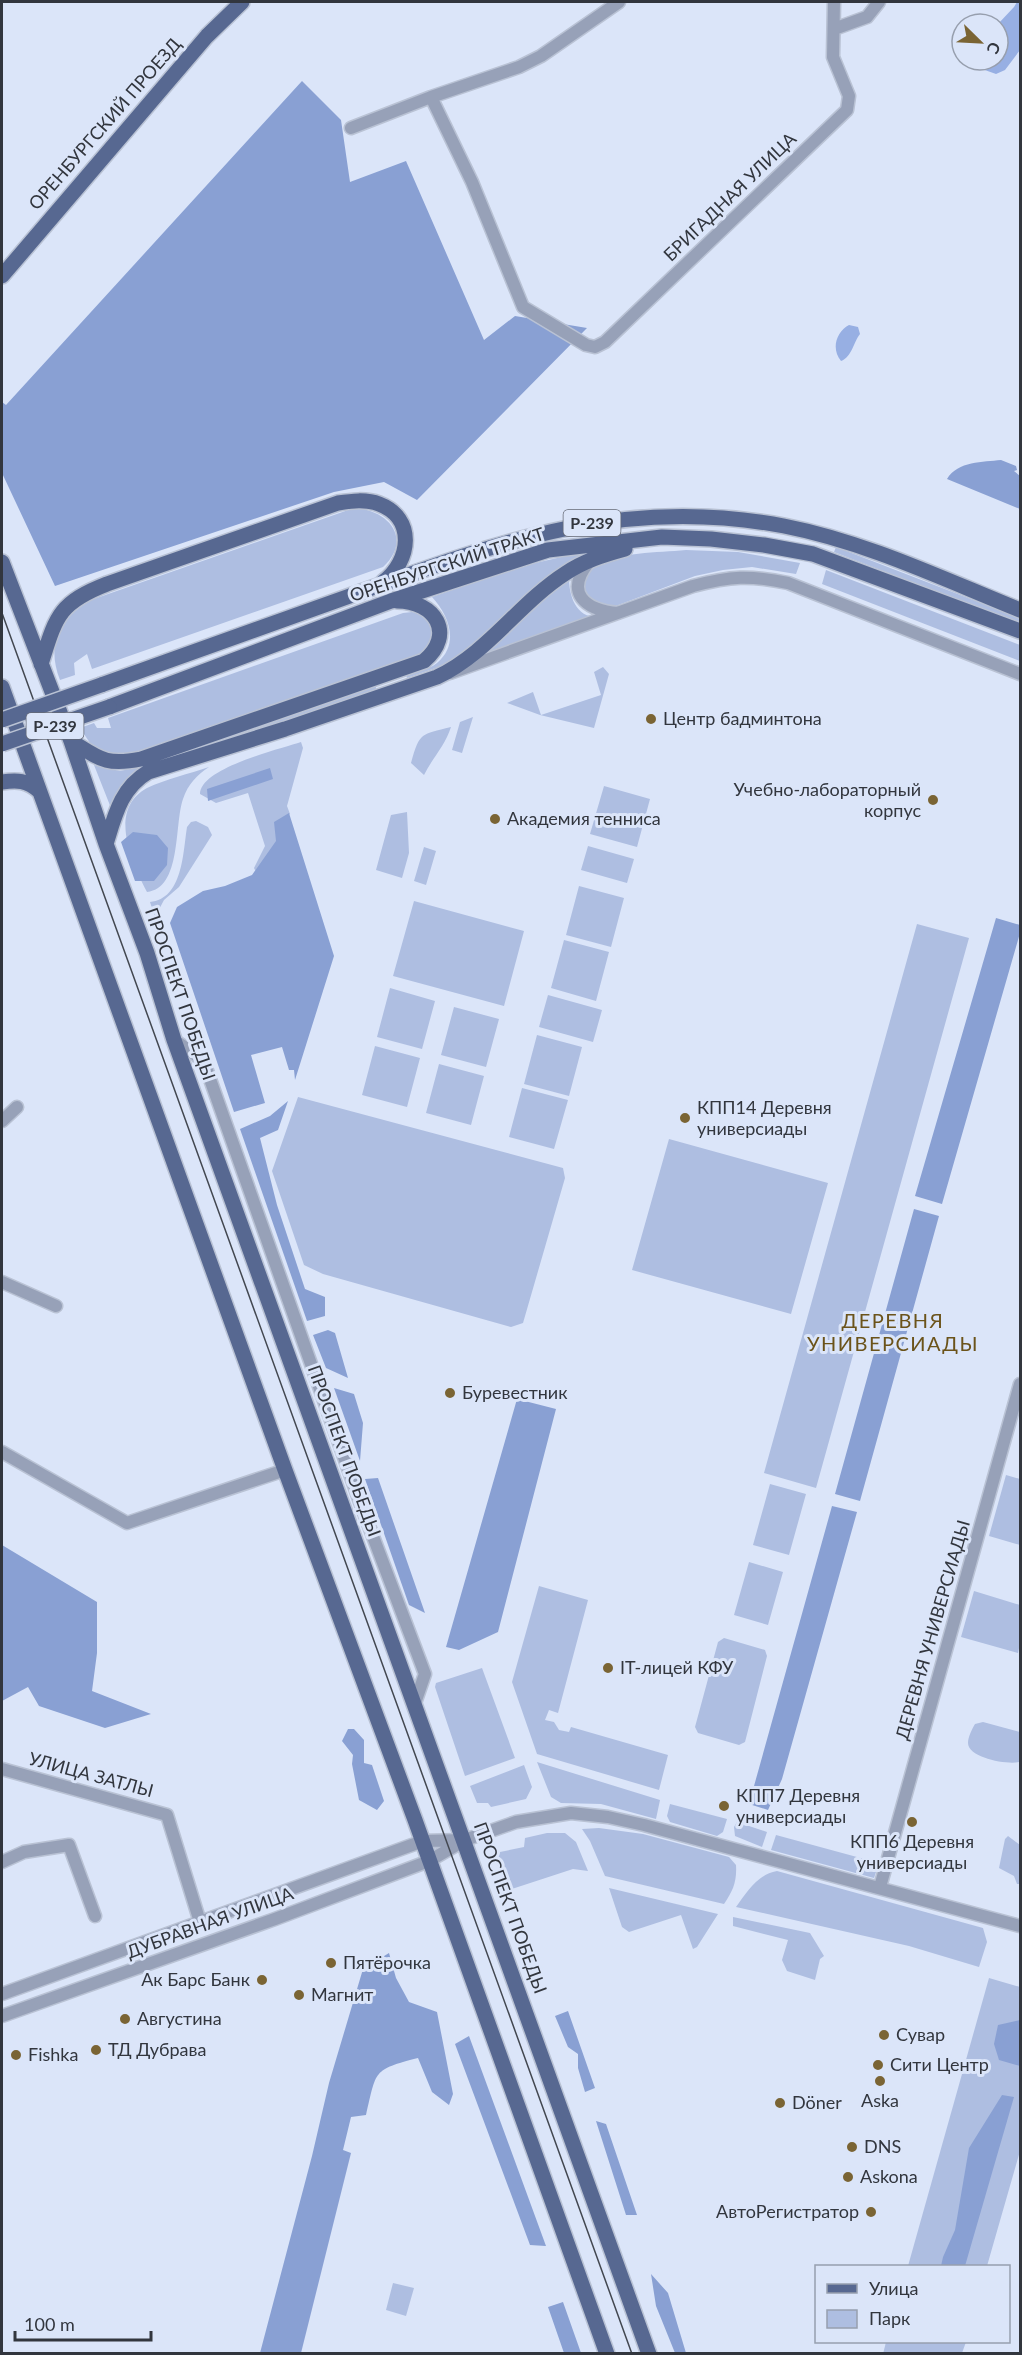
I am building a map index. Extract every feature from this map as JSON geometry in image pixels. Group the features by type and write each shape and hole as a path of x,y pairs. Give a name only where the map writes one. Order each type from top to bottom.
{"main road":[{"name":"ОРЕНБУРГСКИЙ ПРОЕЗД","path":"2,276 207,36 242,2"},
{"path":"41,664 57,618 65,607 83,594 338,503 359,501 378,504 394,513 404,528 406,547 398,567 370,589"},
{"name":"ОРЕНБУРГСКИЙ ТРАКТ","path":"2,720 486,548 602,521 655,516 696,516 743,520 822,534 859,546 1020,610"},
{"path":"813,554 822,534"},
{"path":"106,844 117,807 126,791 139,777 148,772 285,729 437,677 484,646 551,584 592,558 662,537"},
{"name":"ОРЕНБУРГСКИЙ ТРАКТ","path":"2,744 109,707 392,602 548,550 662,537 732,541 813,554 1020,631"},
{"name":"ПРОСПЕКТ ПОБЕДЫ","path":"2,562 71,741 106,844 144,944 174,1040 650,2354"},
{"path":"71,741 104,761 125,762 141,759 424,661 431,655 439,641 439,624 436,617 417,603 392,602"},
{"path":"2,687 285,1470 423,1841 607,2354"},
{"path":"2,782 20,780 39,791"}],"street":[{"path":"351,128 431,97 519,67 541,56 619,2"},
{"name":"БРИГАДНАЯ УЛИЦА","path":"431,97 472,182 522,307 586,345 595,347 605,342 848,110 849,96 833,57 834,2"},
{"path":"834,29 867,17 879,2"},
{"path":"592,558 580,573 578,583 584,602 594,608 622,613"},
{"path":"437,677 693,586 734,576 760,577 795,585 1020,674"},
{"path":"174,1040 196,1055 205,1065 356,1491 425,1674 415,1703"},
{"path":"2,1121 17,1107"},
{"path":"2,1282 56,1306"},
{"name":"ДЕРЕВНЯ УНИВЕРСИАДЫ","path":"880,1887 1020,1383"},
{"path":"2,1452 127,1523 285,1470"},
{"name":"УЛИЦА ЗАТЛЫ","path":"2,1769 167,1815 200,1922"},
{"path":"465,1840 516,1822 535,1818 571,1813 608,1817 880,1887 1020,1926"},
{"name":"ДУБРАВНАЯ УЛИЦА","path":"2,1994 423,1841 465,1840"},
{"name":"ДУБРАВНАЯ УЛИЦА","path":"2,2016 275,1920 429,1862 465,1840"},
{"path":"2,1862 24,1852 69,1845 95,1916"},
{"path":"267,1898 275,1920"}],"green space":[{"path":"354,508 378,514 393,528 396,546 392,557 383,567 92,669 87,654 74,663 75,675 60,680 54,655 58,634 71,615 91,600"},
{"path":"605,547 450,663 407,678 406,675 437,663 448,647 450,639 447,621 432,597 518,567"},
{"path":"836,547 1020,618 1020,624 834,552"},
{"path":"686,550 738,552 800,563 796,574 752,567 695,576 607,608 585,596 582,582 592,568 604,562 626,555"},
{"path":"826,570 1020,645 1020,661 822,584"},
{"path":"569,578 570,592 575,605 584,614 598,617 478,656"},
{"path":"412,612 426,619 434,632 427,653 130,760 94,749 80,728 94,723 97,728 111,728 108,718 403,613"},
{"path":"603,667 609,674 594,728 540,715 507,703 533,692 541,715 601,695 594,672"},
{"path":"376,686 376,690 145,769 111,808 94,765 120,771 144,766"},
{"path":"473,717 462,753 452,750 460,722"},
{"path":"451,727 446,740 424,775 411,763 417,745 428,733"},
{"path":"301,742 303,748 287,806 290,814 275,823 278,841 256,872 254,868 265,846 248,793 216,803 200,794 203,785 226,768"},
{"path":"209,767 193,780 183,799 175,854 166,879 158,888 147,892 135,866 126,837 125,823 128,809 135,798 147,788"},
{"path":"604,786 650,799 637,847 590,834"},
{"path":"407,812 409,853 402,878 376,870 391,815"},
{"path":"196,821 208,827 212,835 179,887 164,900 155,917 150,902 161,899 175,884 182,861 187,827 191,822"},
{"path":"588,846 634,859 627,883 581,870"},
{"path":"424,847 436,851 426,885 414,881"},
{"path":"579,886 624,898 611,947 566,935"},
{"path":"414,901 524,931 504,1006 393,976"},
{"path":"917,924 969,938 816,1488 764,1473"},
{"path":"564,940 609,952 596,1001 551,988"},
{"path":"390,988 435,1001 422,1049 377,1037"},
{"path":"548,995 602,1010 593,1042 539,1027"},
{"path":"454,1007 499,1019 486,1067 441,1055"},
{"path":"537,1035 582,1047 569,1096 524,1084"},
{"path":"375,1046 420,1058 407,1107 362,1095"},
{"path":"439,1064 484,1076 471,1125 426,1113"},
{"path":"522,1088 568,1100 554,1149 509,1137"},
{"path":"298,1097 563,1168 565,1178 523,1323 511,1327 323,1274 304,1265 272,1171"},
{"path":"669,1139 828,1183 791,1314 632,1270"},
{"path":"1006,1475 1020,1479 1020,1545 989,1536"},
{"path":"770,1484 806,1494 789,1555 753,1545"},
{"path":"749,1562 783,1572 768,1625 734,1615"},
{"path":"539,1586 588,1600 558,1713 549,1710 545,1720 554,1722 559,1730 569,1732 571,1727 668,1755 659,1790 537,1754 512,1682"},
{"path":"974,1591 1020,1605 1018,1653 961,1637"},
{"path":"724,1638 765,1650 767,1656 745,1742 739,1745 698,1733 695,1727 718,1642"},
{"path":"482,1668 515,1758 465,1776 435,1687 436,1683"},
{"path":"983,1722 1020,1732 1019,1762 989,1759 974,1753 968,1743 969,1736 975,1724"},
{"path":"537,1762 660,1800 656,1819 601,1804 561,1803 551,1797"},
{"path":"524,1765 532,1787 526,1799 491,1807 488,1803 477,1803 470,1786"},
{"path":"670,1804 727,1819 723,1832 717,1836 670,1822 667,1816"},
{"path":"737,1822 767,1832 762,1847 735,1836 734,1827"},
{"path":"599,1828 643,1834 729,1857 736,1865 732,1890 724,1904 605,1876 590,1841 582,1829"},
{"path":"547,1833 565,1833 576,1842 588,1871 573,1869 506,1891 496,1862 500,1852 524,1847 525,1838"},
{"path":"776,1835 879,1863 874,1878 771,1850"},
{"path":"1008,1836 1020,1845 1020,1884 1017,1884 1014,1876 999,1868 1005,1839"},
{"path":"777,1871 983,1928 987,1942 979,1967 909,1946 736,1907 759,1880"},
{"path":"609,1888 718,1914 697,1947 693,1949 681,1915 629,1932 622,1927"},
{"path":"733,1917 810,1933 824,1956 820,1959 815,1980 787,1971 782,1960 788,1940 733,1926"},
{"path":"989,1978 1020,1987 1020,2151 987,2265 908,2265"},
{"path":"393,2283 414,2288 406,2316 386,2310"},
{"path":"886,2343 966,2343 962,2353 883,2354"}],"shaded area":[{"path":"1017,2 1020,2 1020,50 1010,63 1009,12"},
{"path":"302,81 341,120 350,182 406,161 484,340 515,316 587,328 417,500 384,482 334,492 55,586 2,473 2,402 6,405"},
{"path":"849,325 858,327 860,334 850,353 841,361 836,351 836,341"},
{"path":"1001,460 1016,466 1017,470 1014,471 1020,476 1020,509 947,479 964,466"},
{"path":"270,768 273,779 208,801 207,789"},
{"path":"289,813 334,956 295,1080 294,1070 289,1070 282,1047 251,1055 265,1103 234,1112 170,923 177,907 203,891 225,886 252,875 276,841 274,822"},
{"path":"133,832 157,835 168,848 167,865 154,881 135,881 121,842"},
{"path":"996,918 1020,925 1020,933 942,1204 915,1196"},
{"path":"288,1101 278,1130 260,1138 277,1205 305,1289 325,1297 325,1316 307,1321 240,1129 270,1116"},
{"path":"914,1209 939,1216 860,1501 835,1494"},
{"path":"328,1330 335,1333 348,1378 326,1368 313,1335"},
{"path":"334,1388 354,1394 363,1423 360,1461"},
{"path":"517,1399 556,1409 498,1632 459,1650 446,1647"},
{"path":"378,1478 425,1613 409,1605 365,1479"},
{"path":"832,1506 857,1512 782,1779 768,1810 749,1804"},
{"path":"2,1545 97,1602 97,1653 92,1691 151,1714 105,1728 39,1706 28,1687 2,1701"},
{"path":"348,1729 354,1729 364,1740 364,1763 372,1765 384,1801 377,1810 359,1800 352,1764 353,1755 342,1741"},
{"path":"389,1953 396,1978 409,2002 437,2012 453,2094 449,2105 432,2092 418,2058 384,2069 379,2074 372,2089 366,2115 351,2117 343,2150 351,2153 301,2353 260,2353 329,2083 363,1969"},
{"path":"568,2011 595,2088 585,2092 578,2068 578,2054 568,2047 555,2016"},
{"path":"1020,2020 1020,2066 999,2060 994,2044 998,2025"},
{"path":"469,2036 546,2246 530,2245 455,2044"},
{"path":"1002,2095 1014,2097 965,2265 941,2265 955,2230 969,2148"},
{"path":"596,2121 606,2124 637,2215 626,2215"},
{"path":"651,2274 668,2293 686,2353 675,2353 656,2306"},
{"path":"563,2302 581,2353 564,2353 548,2307"}],"tram line":[{"path":"2,613 632,2354"}],"place":[{"name":"Центр бадминтона","path":"651,719"},
{"name":"Учебно-лабораторный корпус","path":"933,800"},
{"name":"Академия тенниса","path":"495,819"},
{"name":"КПП14 Деревня универсиады","path":"685,1118"},
{"name":"Буревестник","path":"450,1393"},
{"name":"IT-лицей КФУ","path":"608,1668"},
{"name":"КПП7 Деревня универсиады","path":"724,1806"},
{"name":"КПП6 Деревня универсиады","path":"912,1822"},
{"name":"Пятёрочка","path":"331,1963"},
{"name":"Ак Барс Банк","path":"262,1980"},
{"name":"Магнит","path":"299,1995"},
{"name":"Августина","path":"125,2019"},
{"name":"Сувар","path":"884,2035"},
{"name":"ТД Дубрава","path":"96,2050"},
{"name":"Fishka","path":"16,2055"},
{"name":"Сити Центр","path":"878,2065"},
{"name":"Aska","path":"880,2081"},
{"name":"Döner","path":"780,2103"},
{"name":"DNS","path":"852,2147"},
{"name":"Askona","path":"848,2177"},
{"name":"АвтоРегистратор","path":"871,2212"}],"district":[{"name":"ДЕРЕВНЯ УНИВЕРСИАДЫ","path":"893,1332"}]}
